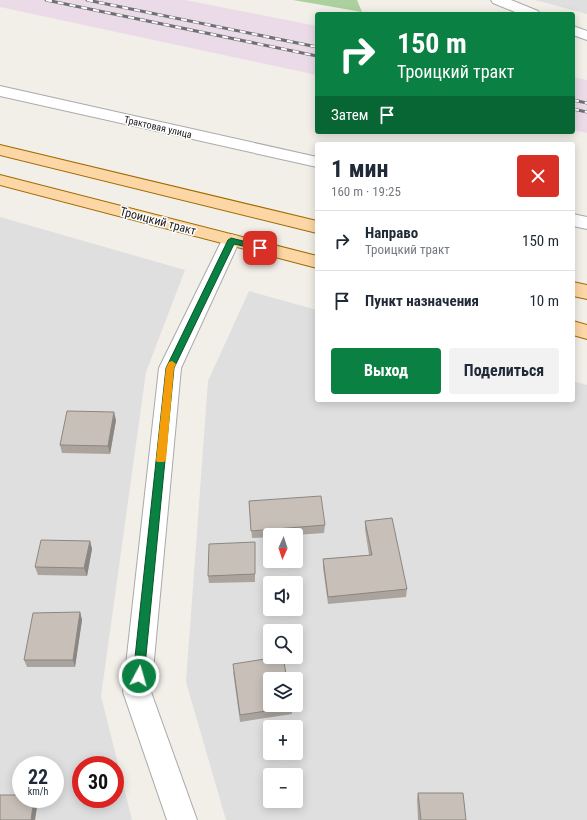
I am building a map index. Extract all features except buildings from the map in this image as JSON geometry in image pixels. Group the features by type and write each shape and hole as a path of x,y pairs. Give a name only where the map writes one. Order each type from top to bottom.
{"main road":[{"path":"0,150 315,227"},
{"name":"Троицкий тракт","path":"0,180 315,261"},
{"path":"575,289 587,292"},
{"path":"575,329 587,332"}],"street":[{"path":"498,0 528,12"},
{"path":"575,31 587,36"},
{"name":"Трактовая улица","path":"0,91 315,162"},
{"path":"575,220 587,223"},
{"path":"182,820 137,692 170,368 231,240"}],"shaded area":[{"path":"0,0 185,0 315,26 315,75 0,7"},
{"path":"535,0 587,0 587,14"},
{"path":"575,77 587,80 587,133 575,130"},
{"path":"0,217 185,270 146,372 101,696 116,756 72,756 72,808 124,808 124,788 132,820 0,820"},
{"path":"249,291 315,309 315,402 575,402 575,382 587,385 587,820 226,820 186,682 208,381"}],"green space":[{"path":"293,0 357,0 362,12"}],"railway":[{"path":"46,0 315,56"},
{"path":"87,0 315,47"},
{"path":"575,100 587,103"},
{"path":"575,109 587,112"}],"slow traffic":[{"path":"161,460 170,368 172,364"}],"route":[{"path":"139,676 170,368 231,240 260,248"}]}
